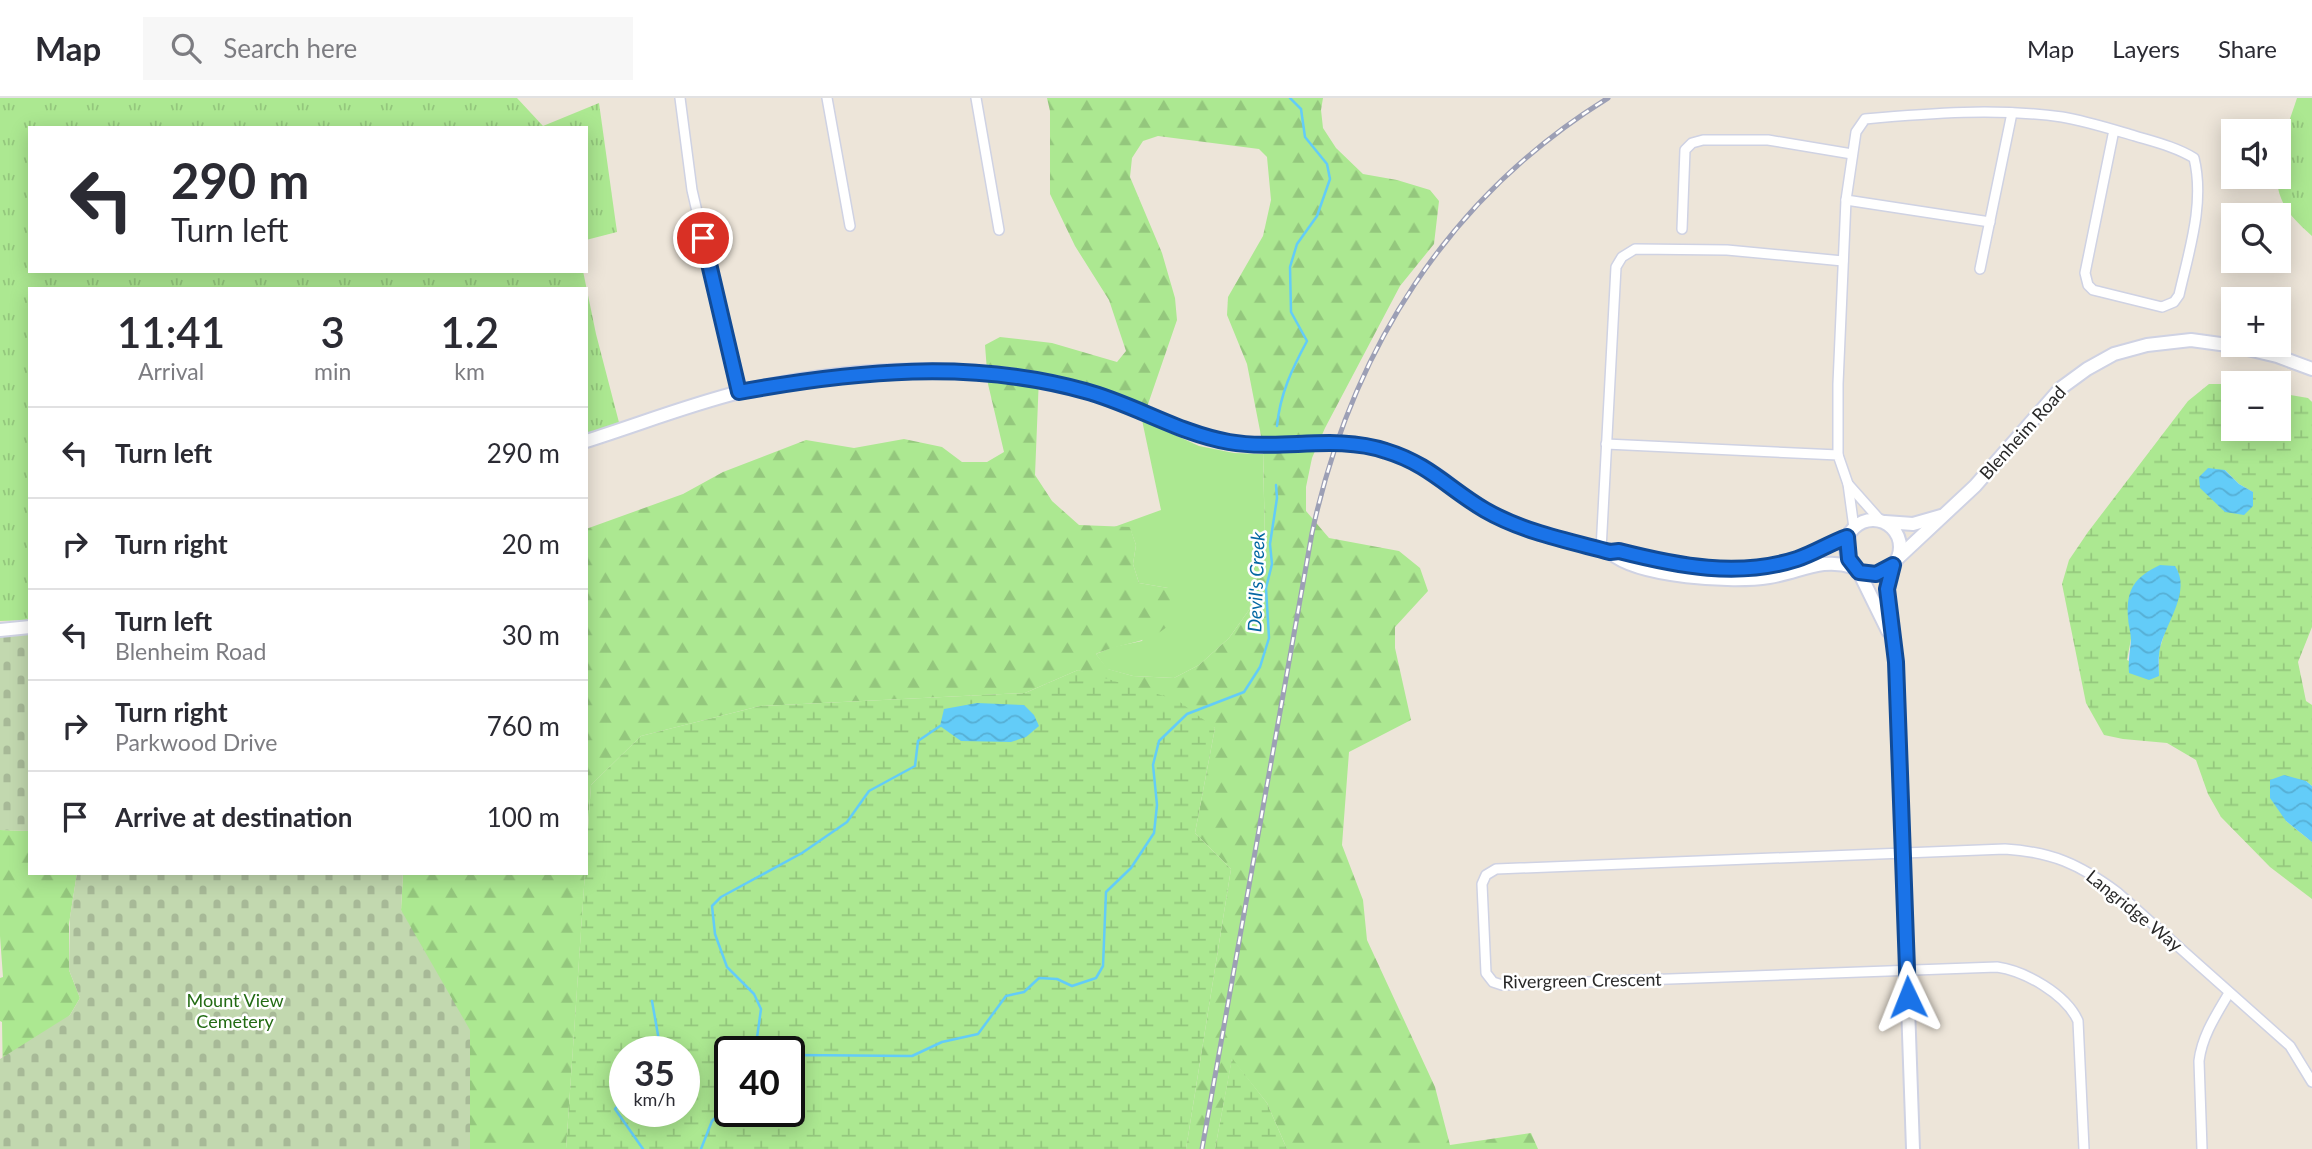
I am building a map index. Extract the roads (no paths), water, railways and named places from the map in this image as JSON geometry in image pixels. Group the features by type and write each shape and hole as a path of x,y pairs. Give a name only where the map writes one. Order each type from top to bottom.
{"main road":[{"name":"Blenheim Road","path":"1896,561 1975,485 2061,388 2114,354 2147,345 2192,340 2277,356 2312,369"},
{"path":"588,440 739,392 815,378 911,370 1000,373 1086,391 1166,423 1228,442 1274,446 1336,442 1385,450 1409,459 1486,510 1509,522 1606,551 1619,551 1684,566 1745,569 1795,559 1851,533 1864,522 1913,524 1942,516"},
{"path":"1882,521 1897,536 1901,550 1887,589 1896,662 1913,1149"},
{"path":"1851,533 1847,554 1893,641"},
{"path":"1606,551 1617,559 1646,568 1709,579 1766,578 1828,562 1876,574 1896,561"},
{"path":"0,630 28,627"}],"street":[{"path":"680,98 692,190 739,392"},
{"path":"827,98 850,226"},
{"path":"976,98 999,230"},
{"path":"1851,533 1848,484 1838,455 1838,384 1846,200 1856,132 1866,119 1928,113 2012,113 2064,118 2115,130 2181,150 2194,158 2198,192 2196,217 2179,295 2174,302 2162,307 2093,290 2088,285 2085,273 2115,130"},
{"path":"1980,269 2012,113"},
{"path":"1682,229 1685,150 1692,143 1768,141 1852,154"},
{"path":"1846,200 1990,222"},
{"path":"1606,551 1606,444 1616,267 1622,257 1635,249 1727,250 1843,261"},
{"path":"1606,444 1838,455"},
{"path":"1848,484 1882,521"},
{"name":"Langridge Way","path":"1903,853 2018,850 2040,853 2089,871 2117,892 2290,1046 2312,1082"},
{"name":"Rivergreen Crescent","path":"1903,853 1496,869 1486,875 1482,884 1486,974 1493,982 1503,985 1907,971"},
{"path":"1907,971 1997,967 2012,969 2041,983 2074,1013 2079,1033 2084,1149"},
{"path":"2202,1149 2200,1050 2229,993"}],"water":[{"path":"2208,468 2225,470 2239,484 2253,492 2253,506 2244,515 2225,512 2200,488 2199,477"},
{"path":"2160,565 2175,566 2181,586 2160,648 2159,676 2149,680 2129,673 2131,640 2128,607 2131,591 2138,579"},
{"path":"977,703 1024,705 1034,715 1039,726 1026,737 1011,742 961,741 940,726 944,709"},
{"path":"2284,775 2306,781 2312,786 2312,842 2286,821 2270,798 2270,780"}],"waterway":[{"name":"Devil's Creek","path":"1277,426 1288,382 1307,341 1291,312 1290,267 1297,244 1317,216 1330,179 1327,164 1305,137 1301,109 1290,98"},
{"name":"Devil's Creek","path":"805,1055 912,1056 942,1042 978,1034 1006,996 1024,992 1039,978 1057,979 1072,986 1096,978 1103,966 1106,892 1131,868 1154,833 1157,805 1153,765 1159,741 1187,714 1244,692 1260,667 1269,638 1266,588 1272,564 1270,544 1277,498 1276,485"},
{"path":"757,1036 761,1009 754,994 727,967 715,934 712,906 721,897 802,853 847,822 869,791 915,766 918,741 940,726"},
{"path":"652,1001 658,1036"},
{"name":"Devil's Creek","path":"701,1149 714,1119"},
{"path":"628,1127 643,1149"}],"railway":[{"path":"1202,1149 1312,533 1329,466 1352,402 1381,341 1415,284 1454,231 1500,182 1551,138 1608,98"}],"park label":[{"name":"Mount View Cemetery","path":"235,1011"}]}
